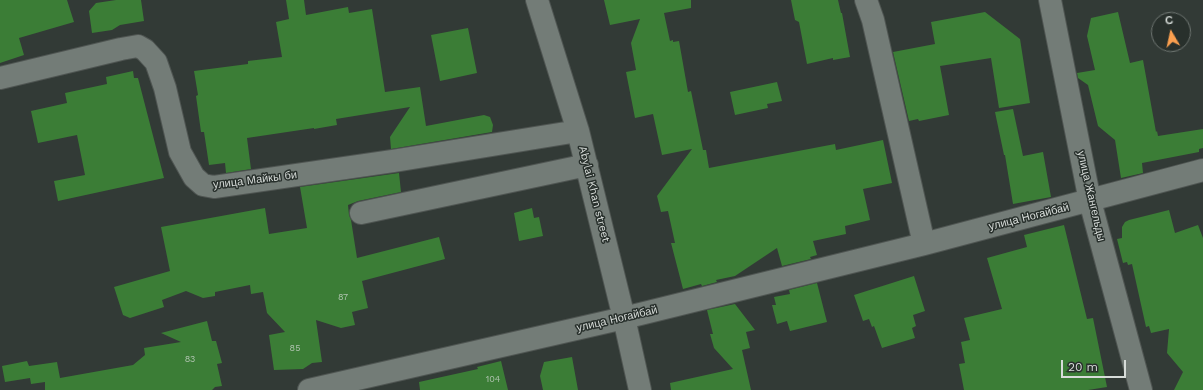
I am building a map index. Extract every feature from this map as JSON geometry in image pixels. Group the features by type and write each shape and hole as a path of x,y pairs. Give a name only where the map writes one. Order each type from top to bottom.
{"street":[{"name":"Abylai Khan street","path":"537,0 578,131 587,165 640,390"},
{"path":"866,0 873,20 924,244"},
{"name":"улица Жангельды","path":"1050,0 1090,201 1141,390"},
{"name":"улица Майкы би","path":"0,78 138,46 145,50 156,62 165,88 180,152 194,177 203,185 214,187 393,162 578,131"},
{"path":"361,213 587,165"},
{"name":"улица Ногайбай","path":"309,390 624,318 924,244 1203,170"}],"building":[{"path":"0,0 67,0 74,22 19,38 24,55 0,63"},
{"path":"116,0 141,0 144,21 120,25 112,30 92,33 89,11 96,3"},
{"path":"286,0 304,0 306,15 348,7 349,13 372,9 385,92 420,87 426,126 484,115 490,117 493,125 492,132 391,149 390,137 410,107 336,119 337,125 247,138 251,169 226,173 225,163 209,165 204,132 201,132 196,96 198,95 194,71 248,64 248,61 282,57 276,22 289,19"},
{"path":"604,0 691,0 691,8 664,13 670,41 679,41 688,92 691,91 703,150 706,150 709,168 835,144 836,150 883,140 892,183 863,189 870,220 845,226 846,234 813,241 817,255 810,257 811,259 782,266 777,248 735,276 716,280 717,282 702,286 701,284 683,289 671,243 675,243 668,211 661,212 657,196 692,149 662,155 653,114 635,118 626,72 636,70 631,43 640,19 610,25"},
{"path":"791,0 838,0 842,13 850,57 833,60 833,58 807,64 799,22 795,20"},
{"path":"985,12 1020,39 1030,103 999,108 991,58 940,66 949,115 919,121 918,119 909,121 893,52 935,44 931,22"},
{"path":"1118,12 1130,63 1143,60 1158,136 1203,129 1203,148 1199,149 1199,152 1142,163 1143,173 1121,178 1115,140 1098,126 1088,85 1078,78 1077,73 1095,70 1087,36 1091,18"},
{"path":"468,28 477,73 440,81 431,35"},
{"path":"133,71 134,78 138,78 164,178 58,201 54,181 85,175 77,135 38,143 31,111 67,103 65,93 107,84 106,77"},
{"path":"777,82 782,101 767,104 768,108 735,115 730,92"},
{"path":"1013,109 1023,156 1043,152 1051,197 1013,204 1005,155 995,112"},
{"path":"399,173 401,192 358,201 348,205 357,258 439,237 445,259 362,281 368,308 352,312 355,325 341,328 316,320 322,362 312,363 303,369 274,370 269,335 285,332 267,313 263,292 251,294 250,285 215,292 215,296 203,298 186,291 162,300 164,307 130,318 123,315 114,287 170,271 161,227 265,208 269,234 307,228 300,187"},
{"path":"532,208 534,218 539,217 543,236 519,241 514,213"},
{"path":"1169,210 1175,233 1198,225 1203,238 1203,390 1174,390 1183,372 1167,353 1169,329 1151,333 1149,326 1146,327 1132,264 1128,265 1127,262 1123,263 1117,239 1122,238 1122,227 1125,222"},
{"path":"1064,225 1087,319 1093,318 1107,387 1088,390 964,390 959,364 965,363 961,342 970,340 964,318 1002,309 987,258 1027,247 1024,235"},
{"path":"914,276 925,311 913,315 916,326 912,328 915,338 882,348 874,326 872,327 869,319 863,321 854,295"},
{"path":"817,283 827,322 790,331 787,321 777,324 772,305 776,305 774,297 790,294 789,290"},
{"path":"735,304 755,330 746,332 750,348 742,350 751,390 671,390 670,383 733,369 714,348 710,334 713,334 707,310"},
{"path":"207,321 212,341 216,341 222,363 217,364 222,386 215,387 212,390 45,390 45,382 31,384 30,378 5,382 2,366 27,361 29,366 57,362 60,378 133,365 145,355 144,348 181,342 161,333"},
{"path":"572,357 578,390 543,390 540,376 544,362"},
{"path":"501,361 508,390 420,390 419,382 478,369 477,367"}]}
